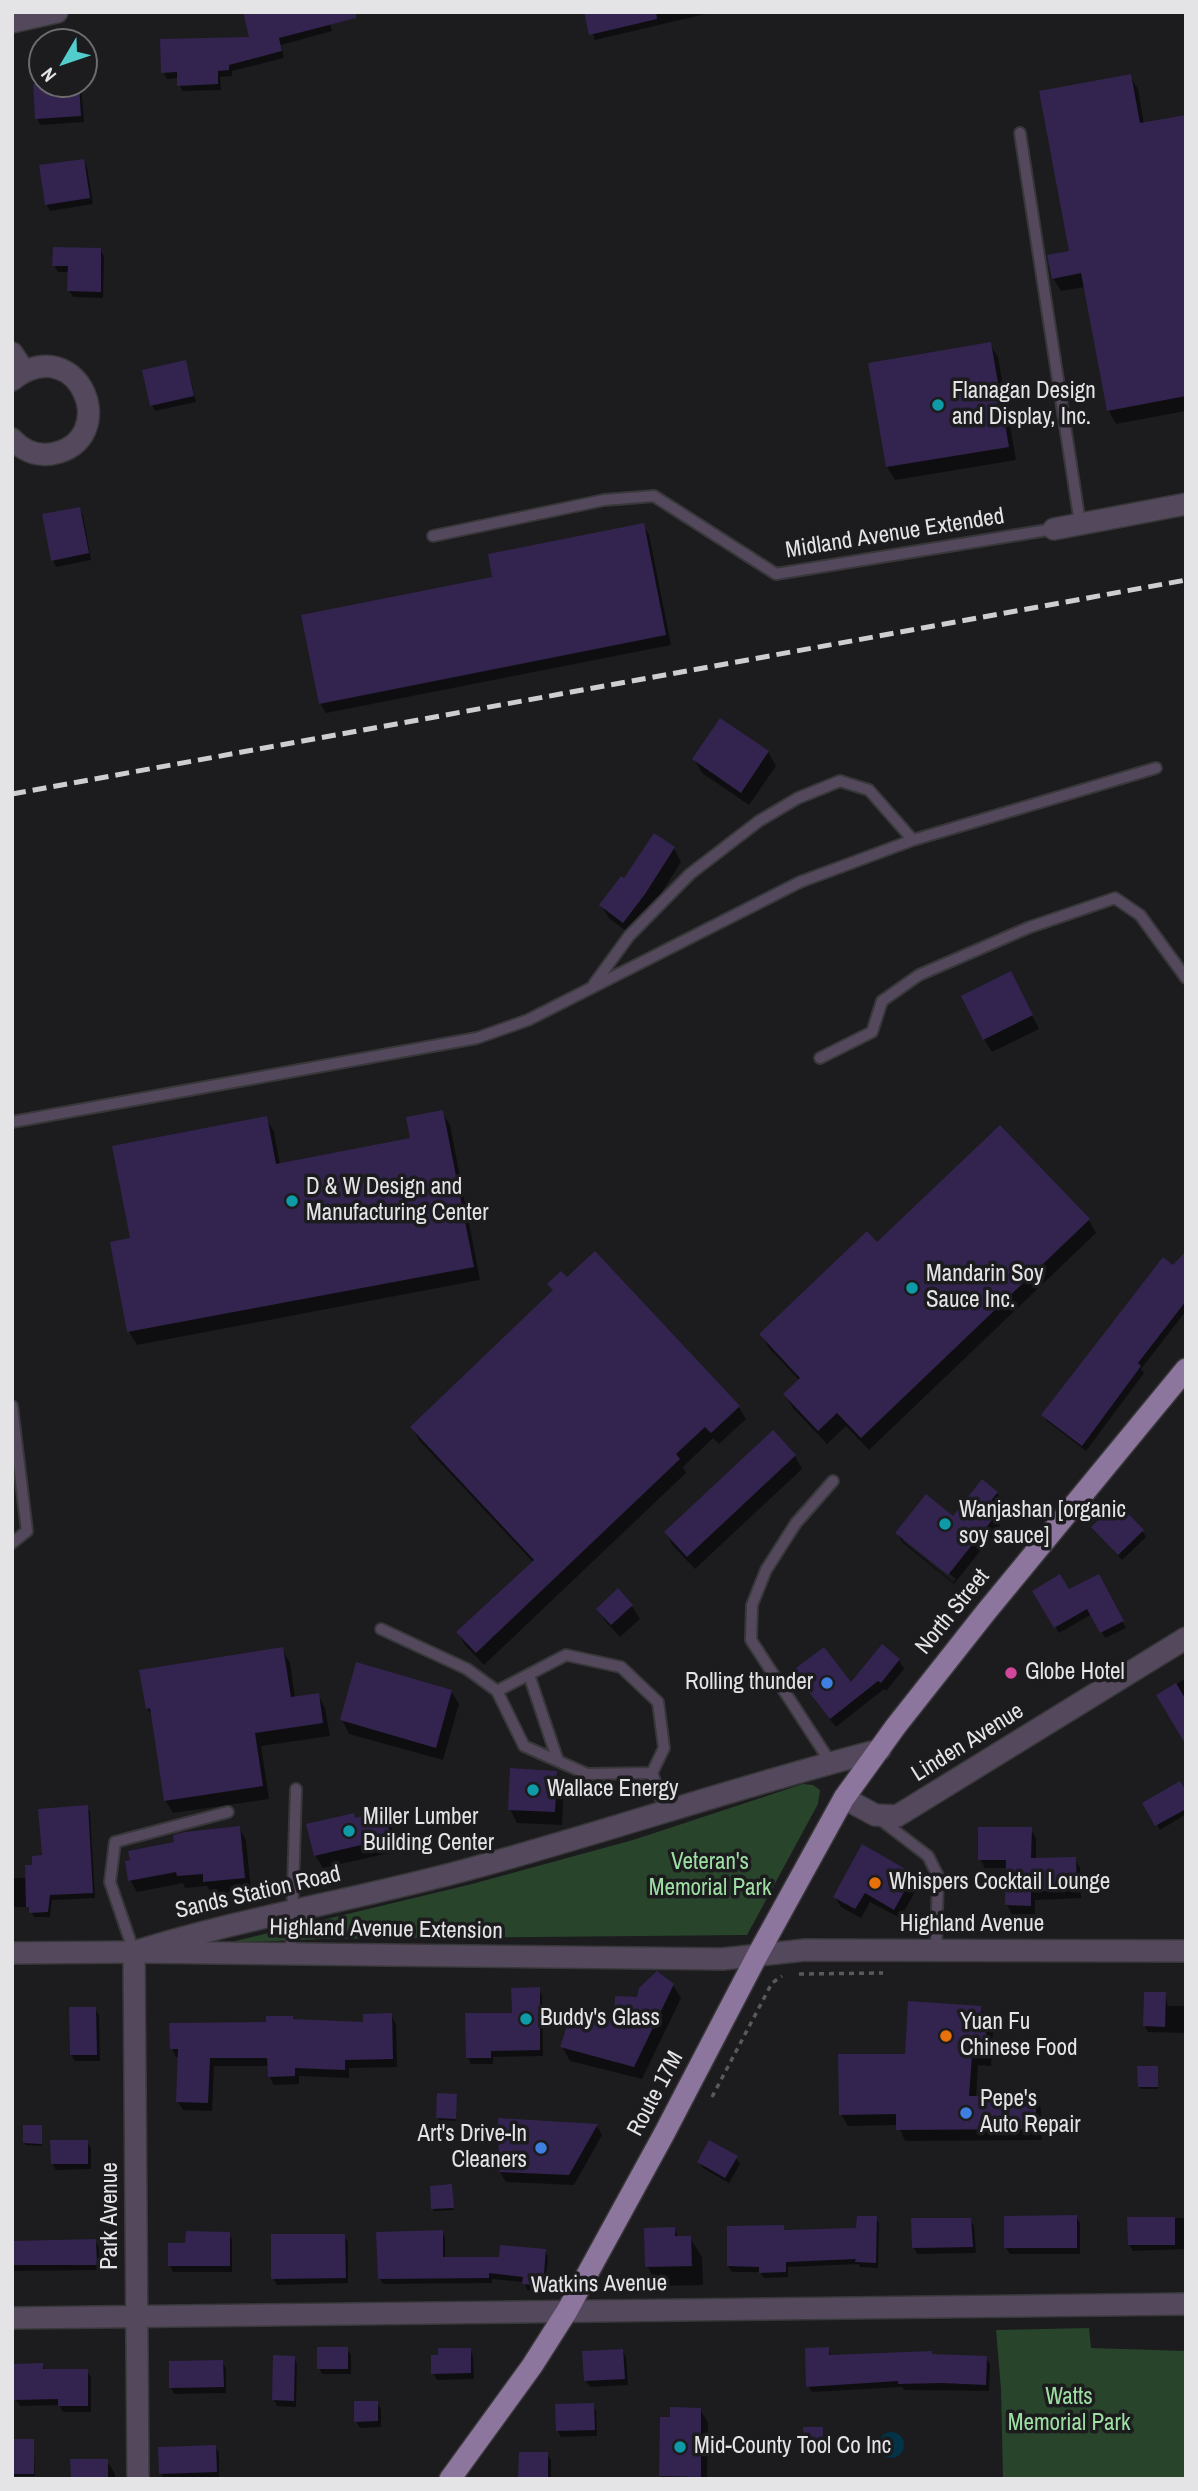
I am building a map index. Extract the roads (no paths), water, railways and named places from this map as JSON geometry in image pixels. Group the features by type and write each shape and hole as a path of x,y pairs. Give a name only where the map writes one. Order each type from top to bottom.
{"main road":[{"name":"North Street","path":"896,1726 1186,1369"},
{"name":"Route 17M","path":"450,2479 533,2366 567,2311 844,1798 896,1726"}],"street":[{"path":"12,22 57,12"},
{"path":"12,439 32,453 47,455 61,452 74,444 89,420 85,391 77,380 65,371 37,366 16,368"},
{"path":"1054,529 1186,504"},
{"name":"Linden Avenue","path":"875,1815 897,1816 1186,1638"},
{"name":"Sands Station Road","path":"135,1952 182,1937 471,1869 880,1750"},
{"path":"844,1798 875,1815"},
{"name":"Highland Avenue","path":"758,1954 805,1950 1186,1951"},
{"name":"Park Avenue","path":"135,1952 138,2479"},
{"name":"Highland Avenue Extension","path":"12,1953 723,1959 758,1954"},
{"name":"Watkins Avenue","path":"12,2318 1186,2304"}],"lane":[{"path":"1020,132 1080,523"},
{"name":"Midland Avenue Extended","path":"433,537 604,500 654,496 776,574 1054,529"},
{"path":"12,1122 477,1038 528,1020 800,881 913,840 1156,768"},
{"path":"592,988 629,936 690,874 759,821 798,798 840,781 869,790 913,840"},
{"path":"820,1058 872,1032 882,1002 919,975 1030,927 1115,898 1140,915 1186,978"},
{"path":"12,1406 27,1531 12,1543"},
{"path":"831,1763 751,1640 752,1605 766,1570 796,1523 833,1481"},
{"path":"381,1629 467,1669 497,1691 524,1746 587,1774 652,1773"},
{"path":"497,1691 566,1655 621,1667 658,1702 664,1748 652,1773 666,1813"},
{"path":"528,1675 558,1761"},
{"path":"291,1955 296,1789"},
{"path":"135,1952 110,1882 115,1842 228,1812"},
{"path":"875,1815 928,1856 938,1875 936,1951"}],"water":[{"path":"891,2432 900,2436 904,2445 900,2454 891,2458 882,2454 878,2445 882,2436"}],"railway":[{"path":"12,794 1186,580"}],"place":[{"name":"Flanagan Design and Display, Inc.","path":"938,405"},
{"name":"D & W Design and Manufacturing Center","path":"292,1201"},
{"name":"Mandarin Soy Sauce Inc.","path":"912,1288"},
{"name":"Wanjashan [organic soy sauce]","path":"945,1524"},
{"name":"Globe Hotel","path":"1011,1673"},
{"name":"Rolling thunder","path":"827,1683"},
{"name":"Wallace Energy","path":"533,1790"},
{"name":"Miller Lumber Building Center","path":"349,1831"},
{"name":"Whispers Cocktail Lounge","path":"875,1883"},
{"name":"Buddy's Glass","path":"526,2019"},
{"name":"Yuan Fu Chinese Food","path":"946,2036"},
{"name":"Pepe's Auto Repair","path":"966,2113"},
{"name":"Art's Drive-In Cleaners","path":"541,2148"},
{"name":"Mid-County Tool Co Inc","path":"680,2447"}],"park label":[{"name":"Veteran's Memorial Park","path":"710,1876"},
{"name":"Watts Memorial Park","path":"1069,2411"}]}
